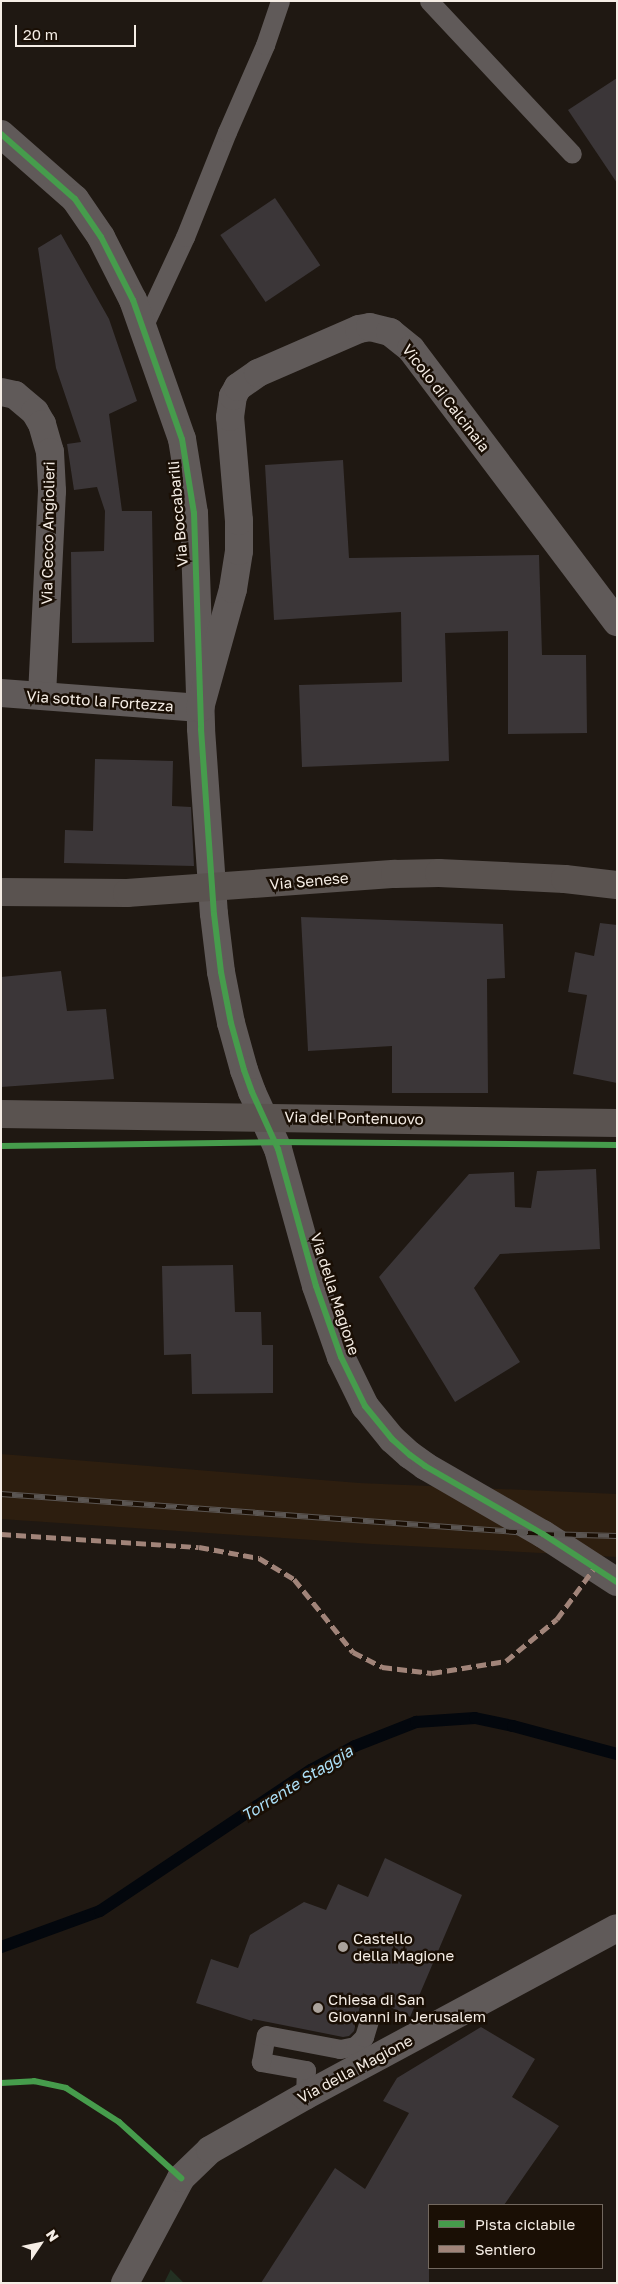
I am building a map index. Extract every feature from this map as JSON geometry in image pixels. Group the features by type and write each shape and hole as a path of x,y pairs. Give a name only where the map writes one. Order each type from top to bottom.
{"main road":[{"name":"Via Senese","path":"1,892 127,893 395,874 439,873 565,879 617,885"},
{"name":"Via del Pontenuovo","path":"1,1114 617,1123"}],"street":[{"name":"Via Boccabarili","path":"1,134 75,199 112,256 143,328 174,416 190,478 196,546 200,708 213,888"},
{"name":"Vicolo di Calcinaia","path":"200,708 233,589 239,551 230,417 233,396 238,387 258,373 360,329 378,328 390,332 411,349 617,622"},
{"name":"Via Cecco Angiolieri","path":"1,392 15,395 35,412 42,424 50,452 52,491 42,696"},
{"name":"Via sotto la Fortezza","path":"1,693 200,708"},
{"name":"Via della Magione","path":"213,888 216,943 225,996 244,1070 287,1176 316,1286 341,1358 356,1389 375,1420 392,1439 425,1466 543,1534 617,1582"},
{"name":"Via della Magione","path":"125,2283 181,2178 210,2150 305,2096 617,1928"}],"lane":[{"path":"143,328 185,237 226,132 265,45 280,1"},
{"path":"429,1 572,154"},
{"path":"305,2096 306,2070 261,2062 266,2035 340,2049 355,2046 364,2037 369,2021"}],"shaded area":[{"path":"1,1454 359,1483 617,1494 617,1557 372,1544 1,1519"}],"green space":[{"path":"171,2270 184,2283 164,2283"}],"building":[{"path":"617,78 617,183 568,110"},
{"path":"275,198 320,265 266,302 220,235"},
{"path":"61,234 109,319 137,401 109,414 122,511 152,511 154,642 72,643 71,552 104,551 105,511 97,487 74,490 67,444 81,442 56,368 38,248"},
{"path":"343,460 349,558 539,555 542,655 586,655 587,733 508,734 508,631 445,633 449,761 302,767 299,685 402,682 401,612 274,620 265,465"},
{"path":"95,759 173,761 172,806 191,807 194,866 64,863 65,830 93,831"},
{"path":"301,917 503,924 505,978 487,979 488,1093 392,1093 392,1046 308,1051"},
{"path":"600,923 617,925 617,1083 573,1074 587,995 568,992 575,952 594,956"},
{"path":"61,971 67,1011 106,1009 114,1079 1,1087 1,977"},
{"path":"596,1169 600,1249 500,1254 474,1288 520,1362 455,1402 379,1277 469,1174 514,1172 515,1207 531,1208 537,1171"},
{"path":"233,1265 235,1312 261,1312 262,1345 273,1345 273,1393 192,1394 191,1354 164,1355 162,1266"},
{"name":"Castello della Magione","path":"385,1858 462,1895 410,2017 363,1993 354,2031 349,2036 343,2037 253,2019 252,2021 196,2003 211,1959 238,1968 250,1935 304,1902 326,1910 338,1884 368,1897"},
{"path":"481,2027 535,2059 512,2097 559,2126 505,2204 428,2204 429,2283 261,2283 335,2168 365,2189 409,2113 383,2101 397,2078"}],"waterway":[{"name":"Torrente Staggia","path":"1,1947 100,1911 311,1770 355,1746 416,1722 475,1718 513,1726 617,1754"}],"railway":[{"path":"1,1494 543,1534 617,1536"}],"marked path":[{"path":"1,1534 199,1547 259,1558 294,1579 353,1652 382,1667 432,1673 506,1661 557,1619 595,1567"}],"cycle path":[{"path":"1,134 75,199 101,237 133,300 182,439 194,513 201,729 214,914 221,972 231,1023 244,1070 278,1149 316,1286 341,1357 365,1406 392,1439 410,1455 425,1466 543,1534 617,1582"},
{"path":"1,1146 274,1142 617,1145"},
{"path":"1,2083 34,2081 66,2088 119,2122 181,2178"}],"place":[{"name":"Castello della Magione","path":"343,1947"},
{"name":"Chiesa di San Giovanni in Jerusalem","path":"318,2008"}]}
